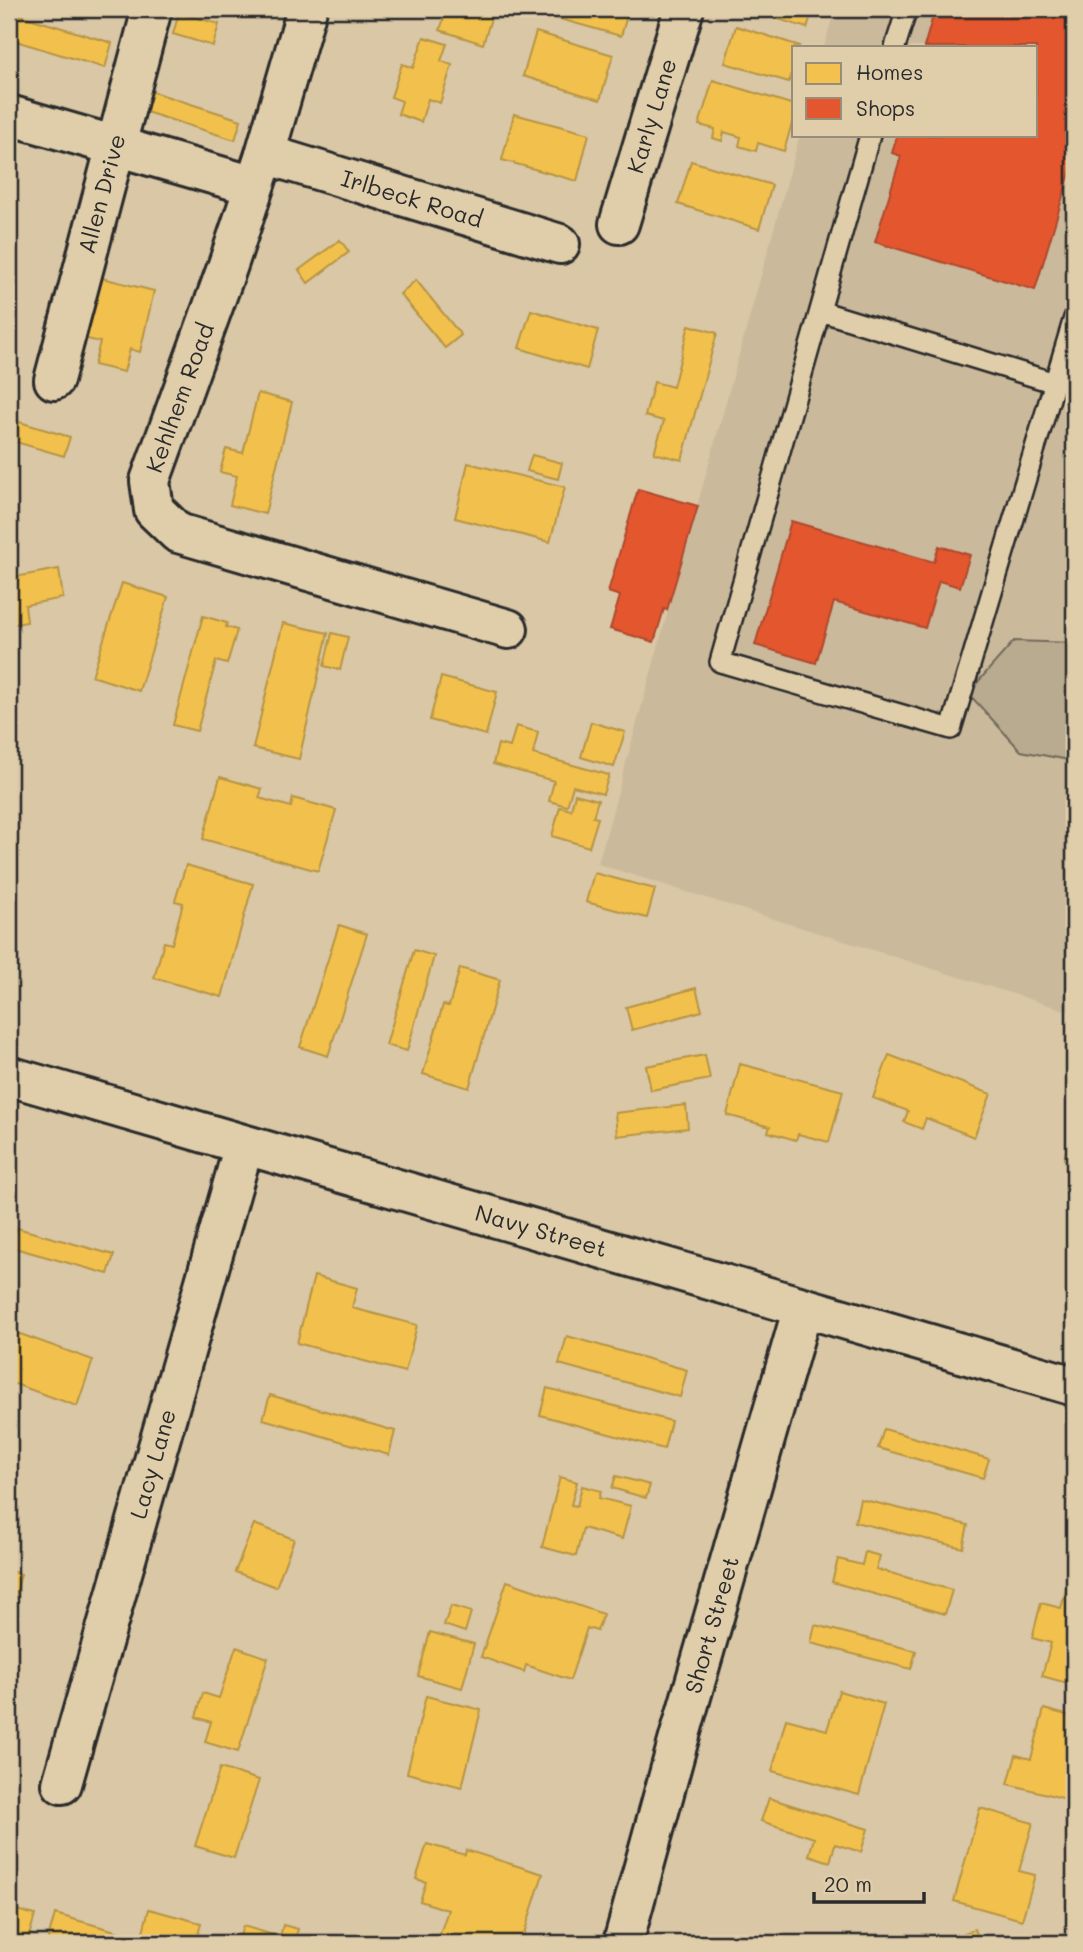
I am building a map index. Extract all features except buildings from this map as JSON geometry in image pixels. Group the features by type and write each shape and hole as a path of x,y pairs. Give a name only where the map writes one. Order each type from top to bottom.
{"street":[{"name":"Allen Drive","path":"54,380 152,9"},
{"name":"Kehlhem Road","path":"307,9 228,265 150,481 154,510 178,533 508,629"},
{"name":"Karly Lane","path":"619,224 684,9"},
{"name":"Irlbeck Road","path":"9,115 114,145 259,170 560,244"},
{"name":"Navy Street","path":"9,1076 1074,1386"},
{"name":"Lacy Lane","path":"62,1784 244,1145"},
{"name":"Short Street","path":"623,1943 803,1307"}],"lane":[{"path":"895,46 906,9"},
{"path":"870,136 719,662 951,729 1074,318"},
{"path":"820,312 1055,383"}],"shaded area":[{"path":"835,9 1074,9 1074,643 1014,641 1021,751 1074,761 1074,1013 598,864 800,136 1038,136 1038,46 824,46"},
{"path":"1014,641 1074,643 1074,761 1021,751 968,693"}]}
